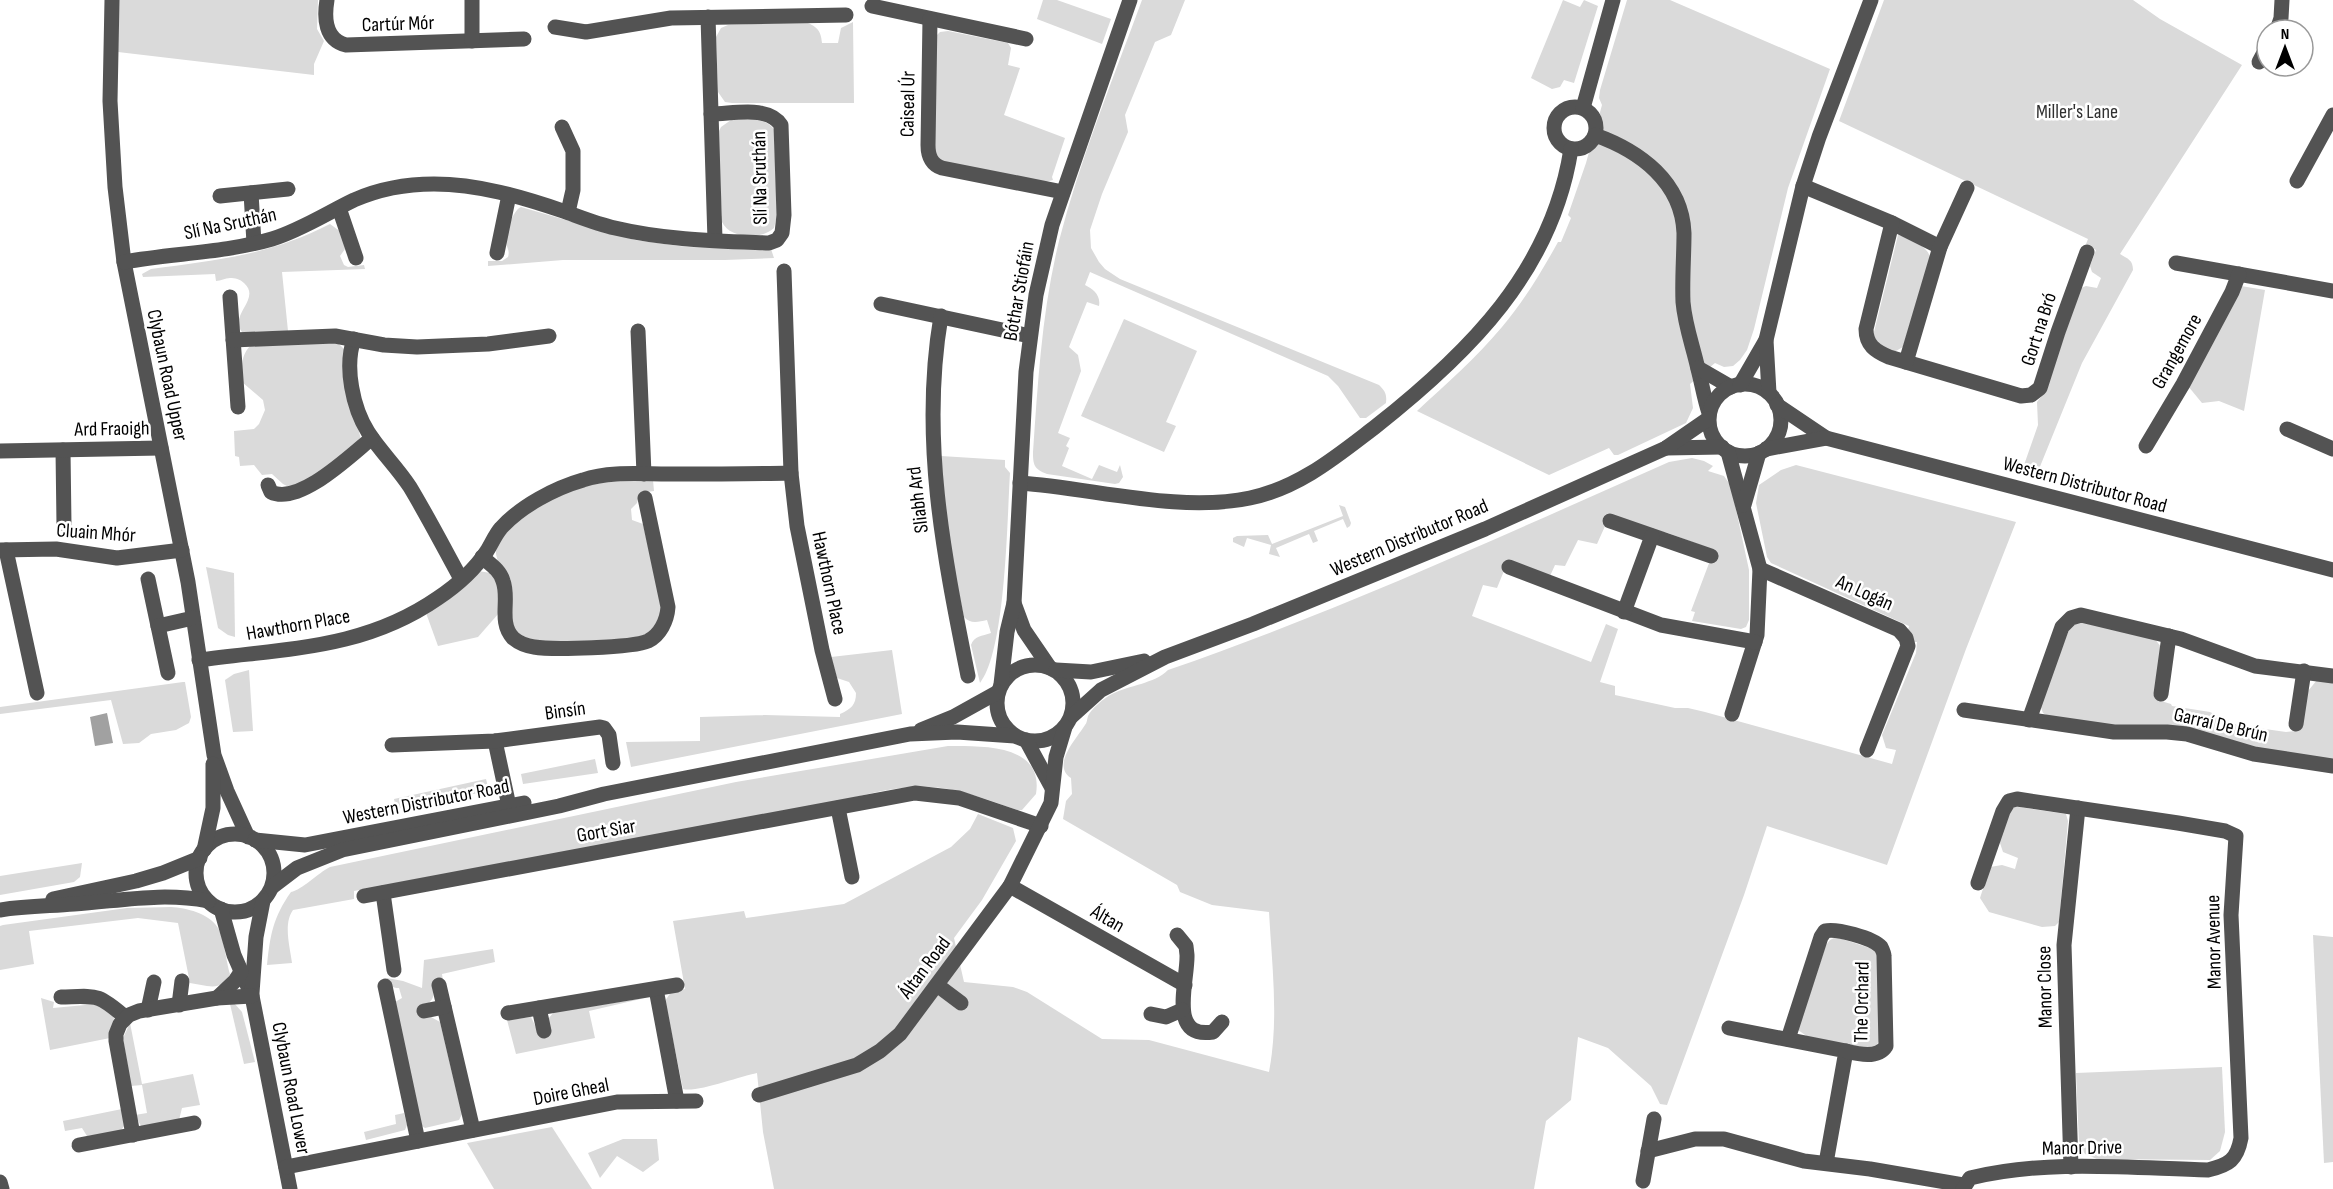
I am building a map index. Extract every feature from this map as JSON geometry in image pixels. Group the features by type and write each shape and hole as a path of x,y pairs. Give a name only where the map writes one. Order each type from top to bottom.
{"street":[{"name":"Clybaun Road Upper","path":"112,0 110,101 115,187 124,262 182,550 214,755 213,808 202,854"},
{"name":"Cartúr Mór","path":"327,0 325,16 327,27 340,44 352,46 524,39"},
{"path":"472,0 472,41"},
{"name":"Bóthar Stiofáin","path":"1000,688 1007,632 1014,603 1030,336 1036,295 1063,192 1131,0"},
{"path":"1583,108 1613,0"},
{"path":"1709,416 1716,399 1736,386 1766,340 1803,186 1870,0"},
{"path":"2281,18 2282,0"},
{"path":"872,6 1026,39"},
{"path":"555,27 586,32 671,18 846,15"},
{"path":"708,17 715,240"},
{"name":"Caiseal Úr","path":"930,19 928,145 933,163 942,168 1063,192"},
{"path":"1567,108 1583,108 1594,120 1595,135 1588,145 1571,149 1556,136 1554,123 1557,116 1567,108"},
{"name":"Slí Na Sruthán","path":"124,262 254,243 298,229 369,195 421,184 473,188 509,195 615,228 680,238 769,243 777,240 782,233 784,215 781,125 768,113 711,114"},
{"path":"2297,181 2333,115"},
{"path":"562,127 573,146 573,190 568,212"},
{"path":"1595,135 1645,160 1670,188 1678,201 1683,232 1683,301 1687,332 1698,368 1711,430 1725,449 1744,505 1760,569 1759,617 1755,642 1732,714"},
{"path":"1020,483 1131,497 1207,502 1239,500 1262,495 1312,473 1410,400 1464,351 1492,318 1530,265 1547,234 1557,209 1571,149"},
{"path":"1803,186 1892,223 1940,247"},
{"path":"1906,362 1940,247 1967,188"},
{"path":"220,196 288,189"},
{"path":"251,193 254,243"},
{"path":"497,253 509,195"},
{"path":"339,208 356,258"},
{"name":"Gort na Bró","path":"1892,223 1866,335 1868,343 1876,351 1906,362 2021,396 2034,393 2042,382 2087,252"},
{"path":"2176,263 2333,291"},
{"name":"Hawthorn Place","path":"784,271 791,473 796,526 835,699"},
{"name":"Grangemore","path":"2146,446 2183,384 2232,292 2238,274"},
{"path":"230,297 238,407"},
{"path":"880,303 1030,336"},
{"name":"Sliabh Ard","path":"940,316 932,408 934,477 949,580 968,676"},
{"path":"638,332 644,474"},
{"path":"233,340 335,336 417,347 489,344 549,336"},
{"path":"354,339 350,359 354,395 361,418 372,438 408,484 461,579"},
{"path":"1725,449 1738,455 1762,451 1775,440 1780,429 1780,414 1773,399 1766,340"},
{"path":"1698,368 1736,386 1759,387 1773,399"},
{"name":"Western Distributor Road","path":"1773,399 1826,438 2333,570"},
{"name":"Western Distributor Road","path":"1068,722 1101,690 1165,657 1399,566 1666,448 1709,416"},
{"path":"2287,429 2333,449"},
{"path":"268,485 271,492 280,495 304,489 372,438"},
{"name":"Western Distributor Road","path":"1762,451 1826,438"},
{"name":"Ard Fraoigh","path":"0,451 161,448"},
{"name":"Western Distributor Road","path":"1666,448 1725,449"},
{"name":"Ard Fraoigh","path":"63,450 64,525"},
{"path":"1744,505 1762,451"},
{"name":"Hawthorn Place","path":"199,660 288,651 336,643 414,612 439,598 461,579 482,557 504,525 548,495 597,476 791,473"},
{"path":"482,557 494,567 504,581 508,629 519,643 539,648 640,644 657,634 668,607 645,498"},
{"path":"1610,521 1711,556"},
{"path":"1624,612 1652,536"},
{"name":"Cluain Mhór","path":"37,693 3,550 56,549 117,558 182,550"},
{"path":"1509,567 1624,612 1674,628 1755,642"},
{"name":"An Logán","path":"1760,569 1899,630 1906,638 1908,646 1867,750"},
{"path":"148,579 168,673"},
{"name":"Bóthar Stiofáin","path":"1014,603 1024,630 1053,669"},
{"path":"2029,720 2062,627 2071,618 2081,615 2169,636 2255,666 2333,676"},
{"path":"158,626 193,618"},
{"name":"Garraí De Brún","path":"2161,694 2169,636"},
{"name":"Western Distributor Road","path":"1053,669 1091,672 1165,657"},
{"path":"1037,664 1053,669 1069,684 1073,696 1068,722 1051,738 1038,741 1021,738 1008,730 999,718 996,706 1000,688 1012,672 1022,666 1037,664"},
{"name":"Garraí De Brún","path":"2296,724 2304,671"},
{"name":"Western Distributor Road","path":"910,734 953,717 1000,688"},
{"name":"Garraí De Brún","path":"1964,710 2114,732 2187,734 2254,754 2333,766"},
{"name":"Áltan Road","path":"759,1095 857,1065 880,1051 900,1034 1010,886 1051,803 1056,756 1068,722"},
{"name":"Binsín","path":"392,745 495,741 600,727 604,728 609,735 613,763"},
{"name":"Western Distributor Road","path":"272,887 297,868 342,850 559,807 604,794 910,734 957,732 1021,738"},
{"path":"1021,738 1052,788"},
{"path":"495,741 509,806"},
{"name":"Clybaun Road Upper","path":"214,755 227,791 252,838"},
{"name":"Gort Siar","path":"364,896 901,795 928,793 958,798 1041,826"},
{"name":"Western Distributor Road","path":"252,838 305,845 556,796 604,794"},
{"path":"1978,884 2003,811 2009,801 2017,799 2078,808"},
{"path":"837,808 852,877"},
{"name":"Manor Avenue","path":"2078,808 2213,829 2236,836 2231,915 2241,1138 2232,1161 2224,1167 2208,1170"},
{"name":"Manor Close","path":"2070,1167 2064,945 2078,808"},
{"path":"0,910 168,896 243,912 263,901 272,887 274,873 273,861 268,851 252,838 236,834 225,836 210,843 202,854 196,874 198,883 214,905"},
{"path":"28,906 163,873 202,854"},
{"name":"Áltan","path":"1010,886 1185,985"},
{"path":"383,893 394,970"},
{"name":"Clybaun Road Lower","path":"252,996 256,937 263,901"},
{"name":"Clybaun Road Lower","path":"214,905 252,996 290,1189"},
{"name":"The Orchard","path":"1729,1028 1845,1052 1876,1054 1882,1051 1886,1046 1882,948 1876,943 1838,929 1825,931 1821,937 1788,1039"},
{"path":"1177,935 1187,951 1182,1010 1185,1020 1197,1032 1213,1032 1222,1022"},
{"path":"217,998 236,981 241,972"},
{"path":"179,1005 182,981"},
{"path":"148,1010 154,982"},
{"path":"439,985 473,1130"},
{"path":"508,1013 677,985"},
{"path":"937,985 961,1003"},
{"path":"656,989 677,1101"},
{"path":"390,992 418,1141"},
{"path":"61,998 94,996 102,999 125,1017"},
{"path":"132,1135 116,1041 117,1029 125,1017 139,1011 217,998 252,996"},
{"path":"424,1011 444,1006"},
{"path":"539,1008 544,1031"},
{"path":"1151,1014 1166,1017 1182,1010"},
{"name":"The Orchard","path":"1826,1163 1845,1052"},
{"name":"Doire Gheal","path":"286,1167 617,1102 696,1101"},
{"path":"1642,1181 1654,1119"},
{"path":"79,1145 194,1123"},
{"path":"1648,1151 1695,1139 1724,1139 1784,1157 1963,1187"},
{"name":"Manor Drive","path":"1963,1187 1970,1178 1984,1174 2070,1167 2208,1170"},
{"path":"0,1182 2,1189"}],"green space":[{"path":"119,0 318,0 317,29 324,41 314,64 314,75 118,52"},
{"path":"1043,0 1057,0 1111,19 1102,44 1037,19"},
{"path":"1142,0 1185,0 1171,35 1155,42 1125,115 1128,132 1102,194 1090,230 1091,248 1099,262 1120,279 1379,385 1385,393 1386,403 1366,418 1360,418 1338,386 1328,376 1090,272 1085,285 1098,296 1099,306 1087,302 1069,347 1078,355 1081,371 1058,433 1070,438 1062,466 1092,479 1099,465 1117,472 1120,465 1123,477 1119,483 1115,484 1047,474 1035,466 1033,452 1048,293 1059,241 1087,150"},
{"path":"1563,0 1580,7 1584,0 1598,6 1574,83 1564,80 1560,87 1552,89 1531,78"},
{"path":"1627,0 1670,0 1830,69 1788,188 1747,350 1733,366 1724,367 1715,363 1690,384 1693,408 1686,423 1618,455 1614,455 1609,448 1549,475 1417,411 1472,360 1502,327 1532,286 1558,242 1561,242 1571,218 1568,215 1586,163 1602,105 1599,98 1600,90"},
{"name":"Miller's Lane","path":"1884,0 2133,0 2160,19 2242,65 2120,254 2131,262 2133,270 2082,363 2039,469 2024,465 2038,425 2037,402 2044,393 2081,288 2086,286 2097,288 2101,278 2092,272 2090,266 2096,250 2086,244 2088,239 1839,121"},
{"path":"806,22 818,30 822,43 838,43 841,28 853,22 854,103 725,102 718,92 716,37 721,28 728,25"},
{"path":"948,31 1008,43 1011,48 1008,65 1020,68 1004,115 1065,138 1053,180 1045,182 937,159 933,150 936,36 940,32"},
{"path":"731,120 760,120 774,129 777,215 774,228 762,235 739,235 726,228 722,222 718,133 721,127"},
{"path":"521,207 635,240 687,247 771,249 774,258 563,260 488,266 488,261 502,261 508,257 506,238 508,228 515,212"},
{"path":"330,224 341,232 345,249 340,256 344,265 348,267 364,265 365,269 282,272 288,331 242,332 239,319 248,301 249,289 239,280 230,278 216,281 215,274 143,277 142,274 151,269 243,255 286,243"},
{"path":"1898,235 1907,237 1926,249 1930,257 1903,347 1894,352 1879,344 1873,336"},
{"path":"2241,286 2265,290 2244,411 2219,401 2202,403 2188,386"},
{"path":"1124,319 1197,351 1166,422 1176,426 1164,452 1081,416"},
{"path":"338,343 344,349 346,377 361,440 312,478 289,487 272,474 262,475 254,465 240,466 239,457 235,456 234,431 254,429 259,424 265,410 263,400 242,382 242,362 247,349 251,345"},
{"path":"941,456 1005,460 1005,467 1010,473 1000,614 989,666 980,683 971,645 976,638 991,633 987,620 972,622 964,617 948,542"},
{"path":"1692,458 1713,466 1708,471 1724,476 1731,486 1749,570 1749,620 1746,627 1741,629 1692,621 1695,612 1691,611 1714,550 1668,533 1636,526 1610,515 1597,544 1578,540 1565,566 1555,565 1550,576 1508,561 1497,588 1483,585 1472,616 1591,662 1606,624 1618,629 1600,682 1615,686 1615,695 1705,712 1892,764 1896,750 1886,748 1882,735 1916,653 1917,642 1914,642 1908,630 1909,626 1771,563 1767,557 1756,503 1759,485 1781,470 1796,465 2016,522 1966,649 1887,865 1767,826 1667,1105 1660,1104 1651,1086 1608,1048 1578,1037 1571,1100 1546,1121 1534,1189 774,1189 763,1132 757,1073 708,1086 683,1089 665,1001 671,992 685,989 673,921 744,911 746,918 844,904 951,847 970,829 978,814 1013,828 1016,841 982,900 954,938 964,982 1013,987 1027,992 1102,1039 1149,1040 1269,1072 1274,1013 1269,912 1212,905 1180,892 1177,885 1063,819 1066,801 1072,794 1071,778 1064,766 1065,759 1090,713 1112,694 1156,678 1168,670 1358,598 1669,462"},
{"path":"653,480 654,491 640,493 637,503 631,509 632,520 643,524 662,609 653,631 636,639 533,642 515,631 496,554 498,543 515,522 542,504 588,485"},
{"path":"1339,505 1345,507 1350,526 1347,528 1343,519 1314,531 1318,541 1313,543 1309,534 1276,548 1280,557 1269,554 1271,545 1247,538 1244,547 1233,542 1233,538 1237,536 1268,535 1272,544 1343,516"},
{"path":"206,567 234,573 235,637 218,628"},
{"path":"478,571 491,573 499,586 499,613 478,637 438,646 426,613"},
{"path":"2079,621 2155,639 2161,647 2161,701 2172,706 2210,712 2237,725 2286,732 2295,731 2308,691 2317,680 2333,683 2333,760 2048,716 2043,713 2040,705 2070,627"},
{"path":"892,650 902,714 631,767 626,742 700,741 700,717 765,715 840,717 840,714 854,704 856,693 849,682 837,678 831,657"},
{"path":"249,670 253,731 233,732 225,680 234,674"},
{"path":"185,682 191,717 189,723 176,730 151,734 139,743 123,744 111,700 0,714 0,707"},
{"path":"948,746 993,748 1021,757 1031,765 1036,778 1036,794 1022,810 1017,810 954,790 899,788 354,891 354,899 293,910 288,922 292,963 267,965 273,927 285,901 291,892 330,867 736,782"},
{"path":"595,759 598,773 523,784 521,774"},
{"path":"486,779 489,791 396,809 394,799"},
{"path":"2012,806 2066,814 2068,821 2059,922 2055,926 2042,927 1989,912 1980,898 1990,867 2002,865 2015,869 2018,858 2003,852 1999,840"},
{"path":"82,863 80,877 74,882 0,895 0,876"},
{"path":"171,907 203,915 218,928 230,974 223,984 207,986 190,983 178,923 138,918 29,931 34,964 0,970 0,926 127,908"},
{"path":"2313,935 2333,937 2333,1162 2324,1163"},
{"path":"1836,937 1876,950 1878,955 1880,1040 1871,1049 1808,1037 1798,1030 1826,945"},
{"path":"493,949 495,962 442,974 443,981 432,985 433,996 426,1005 431,1017 440,1022 462,1114 459,1120 425,1128 422,1126 395,1002 402,998 399,988 391,986 387,978 422,988 424,960"},
{"path":"41,998 54,1002 53,1008 96,1004 112,1014 114,1018 110,1038 50,1050"},
{"path":"645,998 589,1011 595,1038 516,1054 507,1020 531,1017 540,1036 551,1034 548,1019 554,1012"},
{"path":"234,1003 242,1012 255,1062 244,1064 230,1004"},
{"path":"130,1023 142,1084 193,1074 200,1105 182,1108 179,1120 141,1126 135,1115 147,1113 142,1085 131,1086 123,1038"},
{"path":"2222,1067 2225,1132 2220,1151 2210,1160 2097,1159 2085,1154 2079,1144 2076,1073"},
{"path":"122,1109 124,1126 120,1132 87,1136 82,1128 65,1131 63,1121"},
{"path":"404,1113 407,1125 405,1130 366,1140 364,1132 396,1124 395,1115"},
{"path":"552,1127 592,1189 494,1189 467,1143"},
{"path":"623,1139 657,1139 659,1160 643,1172 617,1156 600,1178 588,1153"}],"shaded area":[{"path":"107,713 113,743 95,746 90,717"}]}
